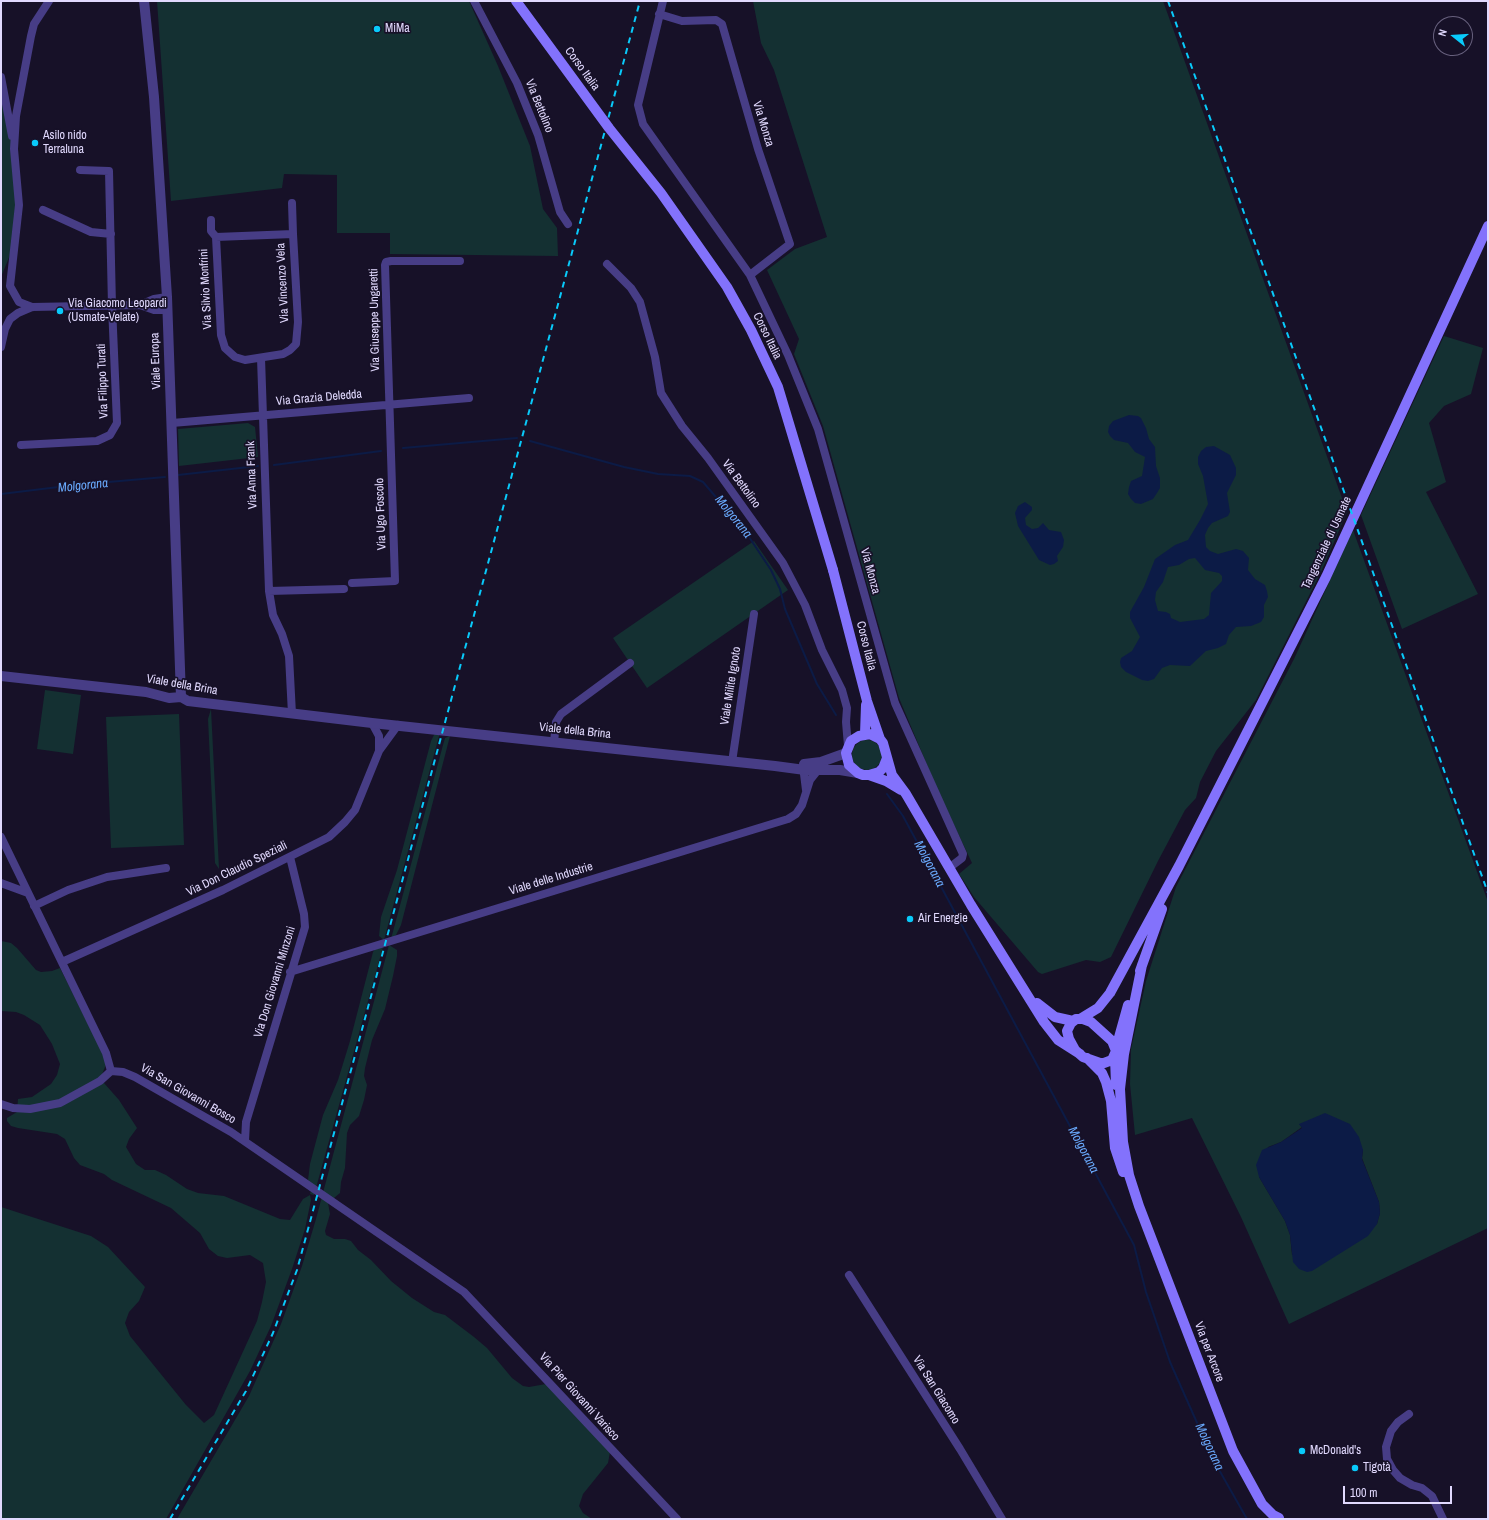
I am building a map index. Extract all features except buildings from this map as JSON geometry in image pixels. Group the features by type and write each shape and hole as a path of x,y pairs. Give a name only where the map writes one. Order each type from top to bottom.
{"main road":[{"name":"Corso Italia","path":"516,1 609,128 661,193 727,287 751,330 778,387 833,570 866,701 880,739"},
{"name":"Tangenziale di Usmate","path":"1179,866 1326,577 1488,226"},
{"path":"862,735 866,701"},
{"path":"906,794 886,781 858,773 849,765 847,749 862,735 870,734 880,739 886,748 892,775 906,794 949,868 1028,995 1058,1040 1083,1056 1104,1063 1108,1062 1116,1052"},
{"path":"869,775 882,768 887,758"},
{"path":"1138,1206 1125,1158 1116,1087 1116,1052 1123,1020 1167,894 1179,866"},
{"path":"1138,1206 1130,1192 1117,1156 1106,1082 1102,1073 1072,1045 1067,1035 1068,1026 1098,1008 1110,993 1179,866"},
{"path":"1121,1122 1120,1089 1124,1054 1142,965"},
{"path":"1028,995 1051,1015 1059,1019 1086,1020 1096,1026 1110,1037 1116,1052"},
{"name":"Via per Arcore","path":"1138,1206 1233,1451 1262,1504 1266,1519"},
{"name":"Via per Arcore","path":"1262,1504 1278,1519"}],"street":[{"path":"14,148 16,116 31,36 34,24 49,1"},
{"name":"Viale Europa","path":"144,1 154,97 167,297 181,697"},
{"name":"Via Bettolino","path":"474,1 517,83 538,135 560,212 568,224"},
{"name":"Via Monza","path":"663,1 638,105 643,124 750,275 788,355 818,429 895,703 963,854 962,858 949,868"},
{"name":"Via Monza","path":"659,14 682,20 716,20 722,24 758,149 790,244 750,275"},
{"path":"1,77 14,148 19,205 10,286 18,302 32,307 112,306 140,305 154,299 167,297"},
{"name":"Via Filippo Turati","path":"21,445 97,441 110,435 117,423 112,306 110,171 80,170"},
{"path":"292,203 293,234"},
{"path":"43,210 91,232 111,234"},
{"path":"211,220 211,231 216,236"},
{"name":"Via Vincenzo Vela","path":"216,236 293,234 298,337 296,344 283,354 261,358"},
{"name":"Via Silvio Monfrini","path":"216,236 221,335 225,348 236,357 245,360 261,358"},
{"name":"Via Giuseppe Ungaretti","path":"390,404 386,262 460,261"},
{"name":"Via Bettolino","path":"607,264 631,288 640,302 655,357 661,393 682,426 708,458 783,563 805,605 827,661 842,690 847,708 847,749"},
{"path":"140,305 154,310 167,310"},
{"path":"1,347 5,329 14,314 32,307"},
{"name":"Via Anna Frank","path":"261,358 269,591 273,615 290,656 292,714"},
{"name":"Via Grazia Deledda","path":"172,423 468,398"},
{"name":"Via Ugo Foscolo","path":"352,583 394,581 390,404"},
{"path":"269,591 344,589"},
{"name":"Viale Milite Ignoto","path":"732,762 754,614"},
{"path":"554,742 556,722 561,714 630,663"},
{"name":"Viale della Brina","path":"1,676 146,692 169,698 181,697 188,701 360,722 805,770 819,766 847,749"},
{"name":"Via Don Claudio Speziali","path":"372,723 380,736 379,751"},
{"name":"Via Don Claudio Speziali","path":"62,962 223,890 323,841 335,832 350,817 358,803 379,751 388,737 398,726"},
{"path":"846,726 851,731 862,735"},
{"name":"Viale della Brina","path":"775,766 819,766 858,773"},
{"name":"Viale delle Industrie","path":"290,972 788,819 796,814 802,805 810,780 819,766"},
{"name":"Viale delle Industrie","path":"805,770 806,793"},
{"path":"1,837 106,1053 111,1071 103,1079 60,1103 43,1107 20,1108 1,1104"},
{"name":"Via Don Giovanni Minzoni","path":"245,1142 246,1122 305,920 290,857"},
{"path":"34,906 68,890 107,877 166,868"},
{"path":"1,883 28,893"},
{"name":"Via San Giovanni Bosco","path":"111,1071 123,1072 136,1077 231,1132 464,1292"},
{"path":"231,1132 246,1122"},
{"name":"Via San Giacomo","path":"849,1275 1002,1519"},
{"name":"Via Pier Giovanni Varisco","path":"464,1292 677,1519"},
{"path":"1409,1414 1398,1422 1391,1431 1386,1447 1387,1459 1393,1470 1400,1478 1412,1485 1422,1488 1432,1496 1444,1519"}],"green space":[{"path":"157,1 469,1 498,66 530,146 543,209 557,228 558,256 390,254 390,233 337,233 337,175 284,174 282,188 171,201"},
{"path":"753,1 1163,1 1347,512 1321,572 1256,700 1216,751 1200,782 1196,798 1185,810 1111,957 1100,962 1086,960 1042,974 1038,972 974,897 959,874 972,863 938,791 899,698 823,426 794,354 799,339 767,270 795,249 827,237 774,70 761,43"},
{"path":"1,77 8,115 19,205 10,255 1,277"},
{"path":"1444,336 1483,348 1471,394 1444,406 1429,423 1446,482 1426,492 1478,594 1402,629 1361,515"},
{"path":"248,423 255,427 258,457 179,466 178,429"},
{"path":"1353,530 1488,902 1488,1228 1289,1324 1241,1217 1192,1118 1135,1135 1130,1084 1131,1049 1146,981 1176,887 1294,659","holes":["1299,1124 1363,1150 1362,1158 1379,1202 1380,1213 1377,1224 1292,1255 1290,1235 1285,1221 1259,1177 1268,1147 1281,1142 1302,1127"]},
{"path":"754,541 788,590 647,688 613,638"},
{"path":"45,690 81,695 73,754 37,749"},
{"path":"211,709 219,869 215,863 208,719"},
{"path":"179,714 184,845 111,848 106,717"},
{"path":"435,733 439,734 439,736 384,940 379,936 381,917 397,870 431,741"},
{"path":"450,736 401,925 396,935 391,939 445,738"},
{"path":"867,740 878,744 882,755 878,766 867,770 856,766 852,755 856,744"},
{"path":"1,941 11,943 36,970 41,972 52,971 60,968 107,1062 101,1077 104,1083 119,1100 137,1128 129,1139 126,1147 136,1164 145,1170 155,1170 166,1175 187,1189 198,1193 224,1196 280,1219 290,1220 303,1199 310,1195 311,1200 305,1229 271,1326 250,1371 166,1519 1,1519 1,1207 91,1236 108,1247 145,1287 139,1301 129,1312 125,1323 130,1336 186,1405 204,1423 214,1415 257,1321 266,1282 263,1263 250,1255 227,1258 218,1256 209,1249 200,1233 171,1208 112,1180 104,1174 80,1165 74,1158 65,1139 57,1134 11,1126 7,1121 7,1118 17,1112 18,1099 32,1097 51,1084 57,1075 60,1064 52,1044 40,1025 16,1012 1,1011"},
{"path":"389,945 397,950 393,976 385,1009 372,1040 365,1068 364,1076 367,1085 364,1100 359,1116 350,1125 347,1133 345,1168 340,1193 328,1203 330,1214 325,1231 326,1235 334,1239 345,1239 351,1241 358,1250 371,1260 391,1281 412,1298 434,1312 445,1315 474,1337 487,1348 512,1378 523,1386 529,1387 546,1384 610,1452 608,1463 583,1494 579,1506 583,1513 592,1519 177,1519 249,1396 281,1324 302,1266 316,1219"},
{"path":"383,947 314,1195 310,1194 312,1188 308,1180 310,1164 323,1115 338,1080 350,1041 373,952 375,949"}],"water":[{"path":"1129,415 1138,416 1141,418 1146,428 1149,439 1155,447 1156,466 1160,478 1160,488 1153,499 1141,504 1135,503 1128,494 1131,481 1142,476 1145,457 1135,452 1128,443 1114,440 1108,432 1109,426 1113,421"},
{"path":"1214,446 1230,455 1236,468 1236,475 1227,493 1230,512 1228,516 1212,523 1208,528 1205,535 1206,547 1210,551 1218,554 1236,549 1243,551 1249,558 1248,570 1255,579 1265,585 1267,591 1268,597 1264,605 1264,617 1261,622 1251,626 1236,627 1229,635 1226,644 1206,651 1190,666 1170,665 1162,668 1154,679 1148,681 1142,680 1126,672 1121,667 1120,662 1121,658 1132,651 1140,637 1130,618 1130,612 1144,587 1155,559 1175,545 1188,540 1208,504 1203,476 1198,464 1198,457 1201,451 1206,447","holes":["1195,558 1205,570 1219,573 1222,576 1222,581 1211,593 1209,615 1204,619 1180,622 1171,618 1170,614 1158,611 1155,600 1156,592 1163,582 1168,567 1179,565 1189,559"]},
{"path":"1025,502 1032,507 1032,510 1025,518 1026,525 1032,529 1038,528 1043,523 1049,530 1061,532 1064,540 1063,547 1057,556 1058,561 1054,564 1050,565 1039,560 1018,526 1015,513 1018,506"},
{"path":"1325,1113 1350,1124 1359,1137 1363,1150 1362,1159 1379,1202 1380,1213 1377,1224 1368,1236 1312,1271 1307,1272 1299,1269 1293,1262 1290,1235 1285,1221 1259,1177 1256,1165 1262,1150 1281,1142 1302,1128 1299,1124"}],"waterway":[{"name":"Molgorana","path":"403,448 517,438"},
{"name":"Molgorana","path":"530,441 624,467 658,474 690,476 703,482 745,531 771,570 780,589 785,609 817,684 836,715"},
{"name":"Molgorana","path":"274,465 381,451"},
{"name":"Molgorana","path":"178,475 258,466"},
{"name":"Molgorana","path":"1,494 75,485 165,477"},
{"name":"Molgorana","path":"887,794 903,816 1134,1245 1146,1292 1170,1362 1214,1461 1247,1519"}],"railway":[{"path":"170,1519 246,1391 273,1333 297,1270 640,1"},
{"path":"1168,1 1488,893"}],"place":[{"name":"MiMa","path":"377,29"},
{"name":"Asilo nido Terraluna","path":"35,143"},
{"name":"Via Giacomo Leopardi (Usmate-Velate)","path":"60,311"},
{"name":"Air Energie","path":"910,919"},
{"name":"McDonald's","path":"1302,1451"},
{"name":"Tigotà","path":"1355,1468"}]}
